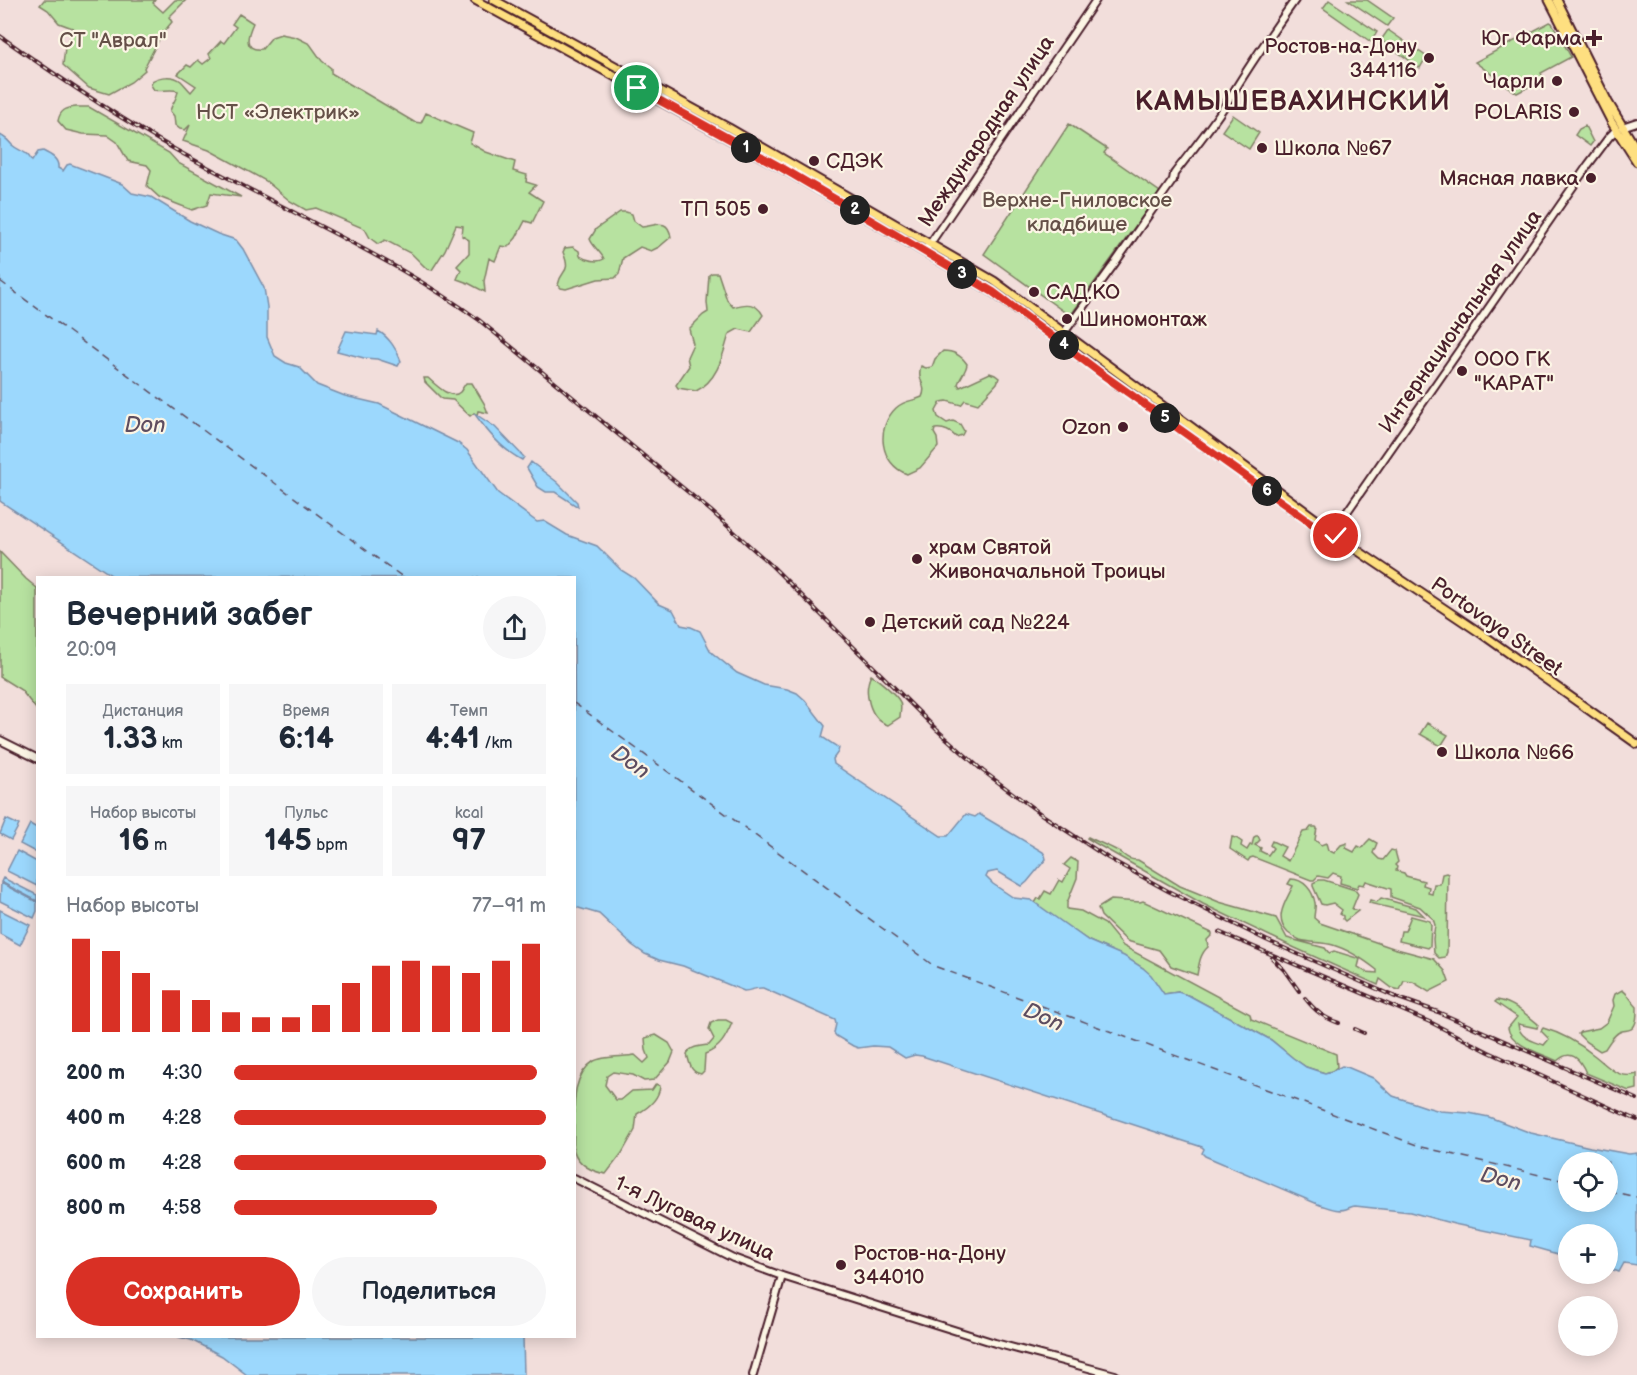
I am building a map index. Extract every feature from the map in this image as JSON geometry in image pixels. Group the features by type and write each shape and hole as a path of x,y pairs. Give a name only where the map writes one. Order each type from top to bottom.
{"main road":[{"name":"Portovaya Street","path":"475,0 782,168 925,251 1001,299 1325,533 1330,536 1335,534"},
{"name":"Portovaya Street","path":"494,0 729,128 994,281 1335,534 1482,634 1637,744"},
{"name":"Международная улица","path":"925,251 1096,0"},
{"path":"1058,341 1173,180 1174,174 1205,134 1295,0"},
{"path":"1549,0 1637,162"},
{"path":"1557,0 1619,129 1637,150"},
{"path":"1619,129 1637,122"},
{"name":"Интернациональная улица","path":"1335,534 1588,165 1609,137 1619,129"},
{"path":"1001,299 1000,293 1006,290"},
{"path":"0,740 36,758"},
{"name":"1-я Луговая улица","path":"576,1179 733,1258 782,1276 995,1343 1115,1375"},
{"path":"753,1375 782,1276"}],"green space":[{"name":"СТ \"Аврал\"","path":"44,0 155,0 153,3 163,12 175,0 186,0 169,17 172,22 162,34 145,70 131,82 109,94 89,88 63,65 65,47 75,29 59,23 48,10 40,5"},
{"path":"1329,0 1377,32 1371,42 1323,8"},
{"path":"1348,0 1367,0 1393,18 1387,26"},
{"name":"НСТ «Электрик»","path":"239,14 253,23 248,37 251,47 262,49 272,37 281,34 296,37 310,44 322,61 331,68 331,73 414,122 421,123 426,113 473,133 470,143 486,152 515,162 513,171 527,175 526,182 536,185 529,192 543,201 532,223 525,221 508,247 501,246 495,261 489,258 484,281 485,292 457,279 461,270 457,266 469,253 469,240 462,236 463,226 456,225 445,250 432,270 427,269 412,254 385,240 378,244 370,238 365,229 316,208 306,210 290,201 266,181 209,150 183,141 190,125 185,130 180,129 175,125 174,116 170,111 178,91 154,90 151,85 152,81 163,77 174,78 181,81 191,92 196,86 178,74 187,65 191,67 198,60 203,64 211,58 209,54 221,41 224,43 236,27 232,24"},
{"path":"1550,22 1571,57 1541,73 1544,79 1517,93 1475,62"},
{"path":"1388,30 1430,59 1428,63 1424,61 1420,68 1381,40"},
{"path":"89,107 169,153 178,163 241,197 211,193 207,205 192,210 159,197 147,186 151,170 147,165 128,161 117,142 107,135 83,134 66,130 58,121 60,114 64,110"},
{"path":"1233,115 1259,133 1249,149 1222,131"},
{"name":"Верхне-Гниловское кладбище","path":"1069,124 1107,149 1104,153 1160,192 1070,316 984,254"},
{"path":"1585,126 1593,142 1590,146 1575,135"},
{"path":"620,212 632,214 634,221 642,227 664,225 671,237 651,251 640,247 623,258 619,274 615,278 598,279 566,289 561,288 558,285 566,268 563,252 565,248 573,247 579,251 580,256 589,260 604,259 590,239 596,229"},
{"path":"718,273 727,300 733,307 754,306 763,315 751,332 738,329 729,334 715,374 710,380 696,391 678,388 676,385 689,366 687,357 693,344 689,329 708,312 709,275"},
{"path":"943,351 957,354 967,364 958,384 960,387 990,373 999,378 978,404 965,400 961,405 947,401 941,402 936,411 938,417 947,423 953,421 960,424 964,431 962,435 956,437 946,430 935,429 938,447 920,468 907,474 898,469 886,454 883,445 885,425 896,408 922,397 924,389 920,376 921,366 932,367 935,359"},
{"path":"424,378 428,378 443,391 452,394 460,392 466,383 472,383 488,413 478,411 477,415 474,413 470,416 453,400 442,399 425,382"},
{"path":"0,552 36,587 36,709 21,690 0,677"},
{"path":"871,675 891,691 900,702 900,717 888,725 876,717 869,704 868,689"},
{"path":"1427,723 1448,735 1441,746 1420,734"},
{"path":"1311,827 1317,828 1315,840 1321,845 1326,843 1328,850 1334,853 1341,845 1347,843 1346,848 1354,852 1358,846 1362,848 1370,839 1377,843 1373,853 1379,859 1383,860 1391,850 1395,851 1398,862 1395,865 1396,871 1424,881 1423,885 1429,887 1428,893 1432,894 1434,884 1440,884 1442,874 1448,874 1447,952 1445,957 1439,958 1434,953 1435,925 1433,919 1420,907 1391,897 1391,889 1366,881 1364,885 1359,884 1357,888 1340,883 1341,876 1333,873 1328,878 1318,876 1311,880 1253,857 1248,861 1230,849 1232,837 1242,842 1241,846 1247,850 1252,845 1254,837 1258,836 1260,840 1255,845 1261,848 1260,851 1268,855 1273,848 1270,845 1272,841 1285,847 1280,856 1288,861 1303,832 1308,831"},
{"path":"1088,837 1128,858 1138,860 1180,886 1219,902 1276,918 1287,938 1325,948 1329,953 1334,951 1360,959 1358,967 1366,972 1377,973 1372,966 1345,949 1300,940 1288,933 1281,921 1281,915 1293,886 1288,884 1291,879 1300,881 1312,894 1315,905 1314,918 1320,923 1393,948 1434,959 1445,971 1449,982 1429,992 1413,982 1404,981 1400,990 1392,988 1380,979 1378,985 1203,904"},
{"path":"1071,858 1078,862 1077,878 1067,903 1067,909 1081,911 1105,924 1123,946 1250,1014 1251,1019 1336,1054 1337,1067 1325,1073 1306,1067 1271,1040 1190,996 1178,992 1164,994 1143,968 1089,941 1037,906 1035,903 1045,891 1051,894 1059,880 1063,882 1070,869 1064,865"},
{"path":"1319,880 1355,890 1358,894 1352,909 1358,911 1345,921 1340,914 1342,910 1333,903 1321,904 1313,886 1313,883"},
{"path":"1381,898 1416,908 1424,916 1369,903 1370,900 1377,902"},
{"path":"1111,900 1143,901 1212,933 1207,940 1208,947 1199,963 1197,975 1171,966 1159,950 1127,941 1101,916 1098,908"},
{"path":"1411,916 1430,921 1430,946 1428,948 1399,941 1401,931 1405,931"},
{"path":"1622,990 1637,1007 1636,1023 1633,1028 1617,1034 1605,1049 1600,1051 1578,1034 1599,1028 1607,1022 1614,1006 1615,994"},
{"path":"1497,1000 1513,1006 1538,1024 1537,1028 1518,1024 1521,1033 1527,1038 1544,1045 1549,1039 1541,1031 1543,1028 1563,1036 1583,1047 1619,1074 1637,1074 1637,1089 1629,1091 1586,1073 1581,1063 1571,1055 1557,1061 1521,1044 1510,1034 1508,1028 1517,1017 1495,1002"},
{"path":"718,1020 732,1023 722,1042 705,1054 704,1071 701,1074 697,1073 691,1067 687,1054 694,1048 709,1045 714,1039 709,1029 711,1023"},
{"path":"656,1035 669,1043 674,1052 670,1062 654,1080 644,1081 633,1075 613,1072 607,1076 605,1085 616,1100 621,1100 632,1091 652,1090 656,1084 660,1086 655,1099 637,1114 635,1130 622,1153 606,1174 596,1172 582,1164 576,1156 578,1082 587,1067 602,1058 635,1055 644,1063 649,1058 645,1038"}],"water":[{"name":"Don","path":"0,135 30,157 32,161 38,152 43,151 54,158 58,168 63,171 70,164 122,184 132,193 151,197 190,221 236,240 264,288 267,307 267,337 275,356 299,367 317,385 345,396 379,404 458,443 467,450 498,493 537,522 544,521 567,535 597,546 621,570 634,578 659,604 673,610 681,625 700,631 711,652 737,673 764,685 797,693 825,726 822,737 839,748 833,759 834,764 941,836 948,836 966,814 975,817 979,814 1043,852 1046,859 1022,886 997,871 988,873 986,877 1014,898 1031,900 1089,941 1124,956 1143,968 1151,975 1164,994 1178,992 1190,996 1271,1040 1306,1067 1325,1073 1342,1066 1347,1067 1373,1078 1393,1096 1426,1107 1489,1117 1531,1133 1618,1152 1558,1152 1558,1212 1618,1212 1618,1152 1637,1153 1637,1265 1624,1263 1618,1272 1618,1224 1558,1224 1558,1254 1530,1246 1531,1240 1410,1212 1355,1206 1339,1210 1320,1205 1205,1156 1202,1153 1204,1149 1202,1147 922,1056 915,1055 905,1058 888,1047 858,1048 836,1036 834,1033 835,1020 763,988 744,991 683,966 645,954 599,914 576,907 576,576 112,576 0,501"},
{"path":"346,331 377,335 378,331 389,340 397,353 401,361 398,366 337,351"},
{"path":"474,413 495,427 524,457 522,460 501,445"},
{"path":"531,462 557,482 577,502 578,507 555,492 546,492 538,487 527,468"},
{"path":"6,819 19,825 11,840 0,834"},
{"path":"30,824 36,827 36,852 20,844"},
{"path":"17,851 36,861 36,886 7,871"},
{"path":"3,878 36,894 36,900 1,882"},
{"path":"1,883 36,901 36,913 34,918 0,901"},
{"path":"0,910 30,925 20,945 0,934"},
{"path":"182,1338 523,1338 524,1375 247,1375 222,1356"}],"ferry route":[{"path":"0,281 401,576"},
{"path":"576,704 934,966 1422,1147 1558,1179"},
{"path":"1618,1193 1637,1197"}],"railway":[{"path":"0,36 131,124 380,258 479,320 711,511 772,566 937,730 983,771 1041,814 1108,858 1266,940 1637,1099"},
{"path":"1219,932 1432,1023 1489,1052 1637,1120"},
{"path":"1272,958 1299,991"},
{"path":"1305,998 1320,1014 1339,1023"},
{"path":"1355,1029 1364,1033"}],"place":[{"name":"Юг Фарма","path":"1594,38"},
{"name":"Ростов-на-Дону 344116","path":"1429,58"},
{"name":"Чарли","path":"1557,81"},
{"name":"POLARIS","path":"1574,112"},
{"name":"Школа №67","path":"1262,148"},
{"name":"СДЭК","path":"814,161"},
{"name":"Мясная лавка","path":"1591,178"},
{"name":"ТП 505","path":"763,209"},
{"name":"САД.КО","path":"1034,292"},
{"name":"Шиномонтаж","path":"1067,319"},
{"name":"ООО ГК \"КАРАТ\"","path":"1462,371"},
{"name":"Ozon","path":"1123,427"},
{"name":"храм Святой Живоначальной Троицы","path":"917,559"},
{"name":"Детский сад №224","path":"870,622"},
{"name":"Школа №66","path":"1442,752"},
{"name":"Ростов-на-Дону 344010","path":"841,1265"}],"district":[{"name":"КАМЫШЕВАХИНСКИЙ","path":"1293,101"}],"route":[{"path":"637,88 782,168 993,292 1251,481 1325,533 1336,536"}]}
